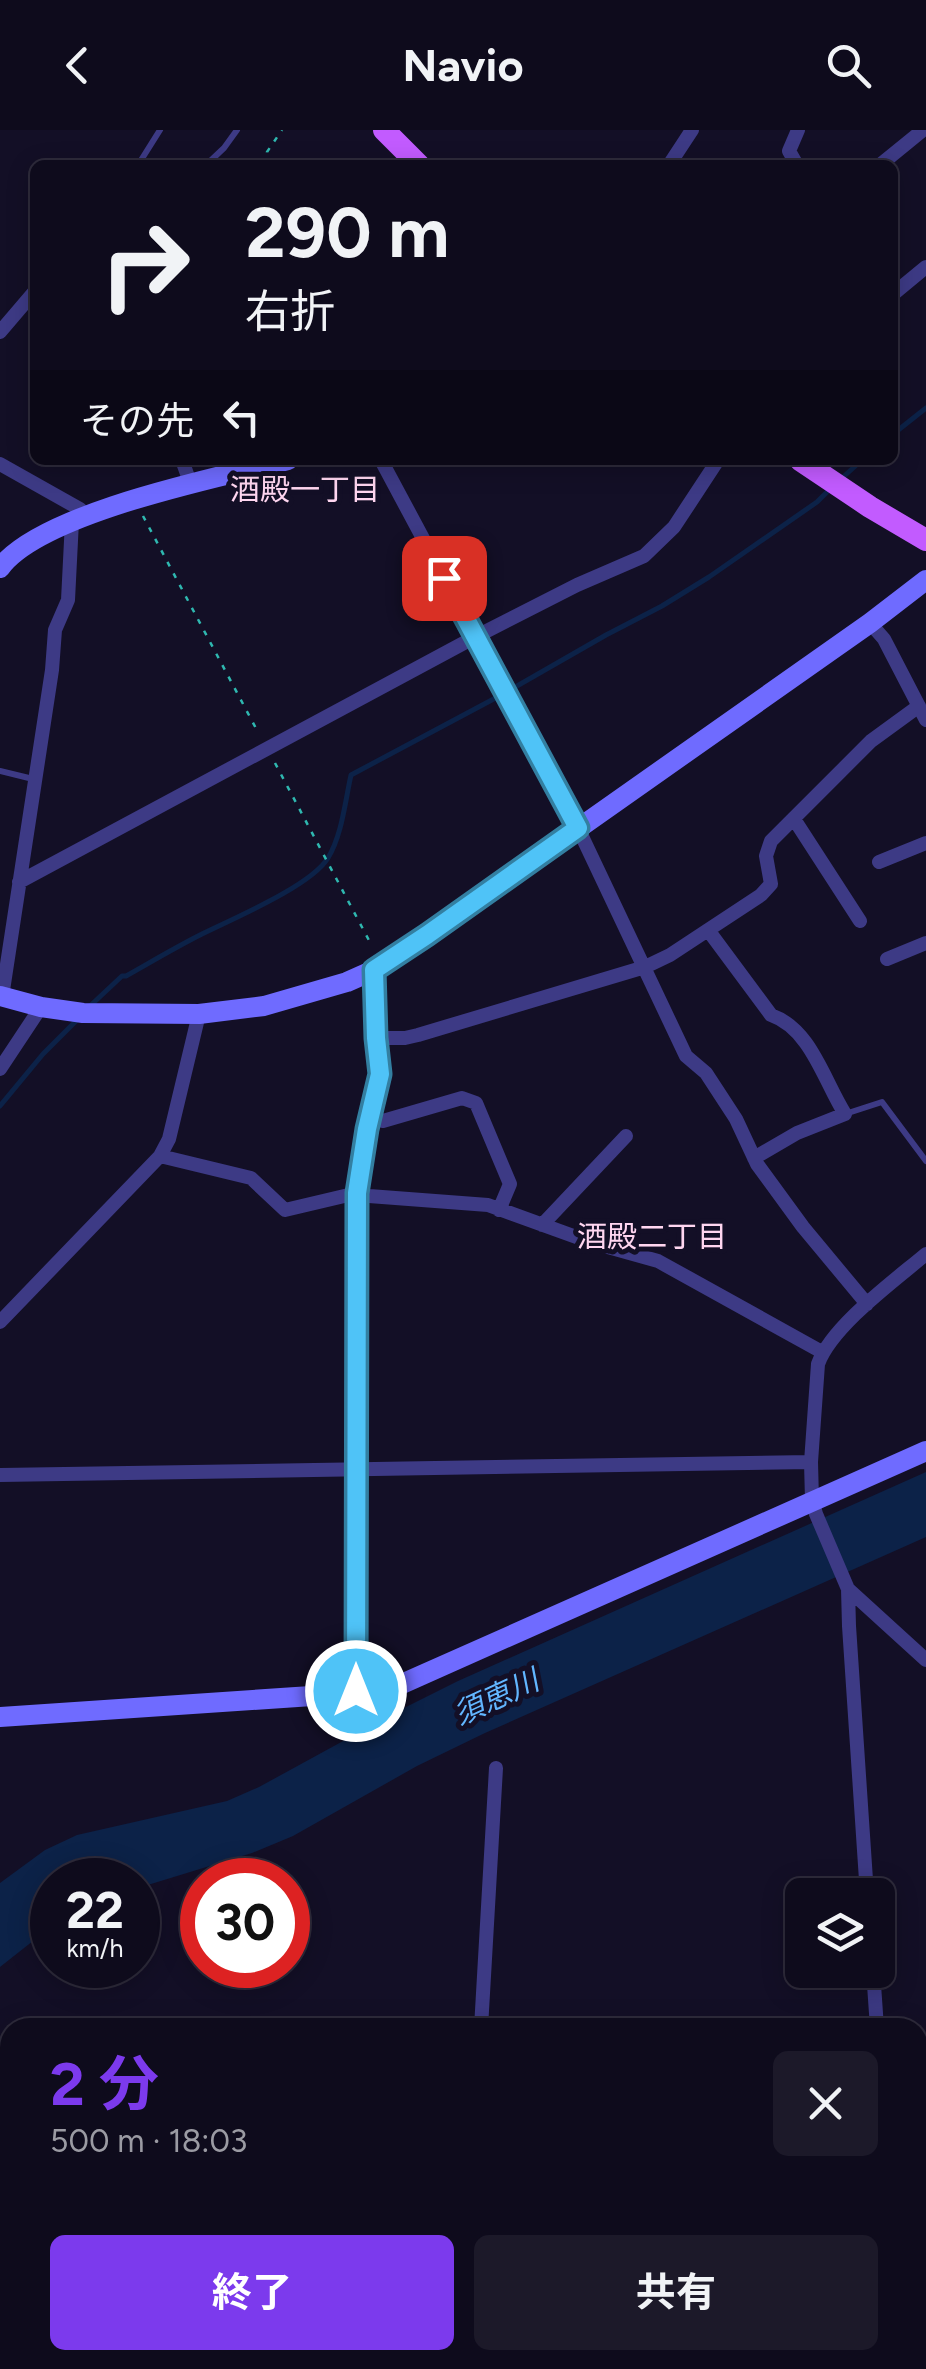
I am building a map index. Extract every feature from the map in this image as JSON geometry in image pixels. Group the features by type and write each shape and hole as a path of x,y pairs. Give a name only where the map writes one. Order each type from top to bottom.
{"main road":[{"path":"384,130 414,160"},
{"path":"807,465 926,540"}],"street":[{"path":"672,160 692,130"},
{"path":"794,160 789,151 798,130"},
{"path":"886,160 923,130"},
{"path":"898,290 926,268"},
{"path":"2,326 30,296"},
{"path":"0,464 80,509 68,600 56,630 1,996 83,1012 199,1014 264,1006 300,998 378,968 926,580"},
{"path":"184,465 191,485"},
{"path":"3,561 24,545 78,519 269,465"},
{"path":"384,465 578,828 686,1056 706,1073 736,1119 754,1158 803,1227 867,1304"},
{"path":"19,882 475,638 644,556 674,527 715,465"},
{"path":"376,1038 405,1038 645,967 761,895 770,884 766,856 771,841 872,742 922,713 884,638 870,623"},
{"path":"794,818 860,921"},
{"path":"879,862 926,843"},
{"path":"708,930 772,1015 798,1032 845,1114 797,1133 754,1158"},
{"path":"887,959 926,942"},
{"path":"356,1691 357,1193 380,1074 376,1038 378,968"},
{"path":"0,1069 41,1006"},
{"path":"0,1322 160,1156 169,1139 199,1014"},
{"path":"370,1117 383,1121 462,1098 476,1103 510,1184 499,1210"},
{"path":"542,1225 626,1136"},
{"path":"160,1156 251,1178 285,1210 357,1193 488,1205 590,1242 658,1261 822,1352"},
{"path":"867,1878 846,1582 814,1507 811,1462 818,1364 822,1352 867,1304 926,1254"},
{"path":"0,1716 386,1691 814,1507 926,1450"},
{"path":"0,1476 811,1462"},
{"path":"846,1582 926,1660"},
{"path":"482,2018 496,1768"},
{"path":"874,1988 876,2018"}],"lane":[{"path":"141,160 160,130"},
{"path":"211,160 237,130"},
{"path":"0,771 35,780"},
{"path":"845,1114 882,1102 926,1161"}],"path":[{"path":"268,160 266,152 282,130"},
{"path":"137,500 378,968"}],"water":[{"name":"須恵川","path":"926,1472 926,1537 485,1733 417,1766 293,1836 236,1858 180,1858 180,1875 160,1881 160,1858 34,1858 77,1835 227,1801 458,1681"},
{"path":"30,1861 30,1943 0,1967 0,1883"}],"waterway":[{"path":"898,430 926,408"},
{"path":"842,478 856,465"},
{"path":"90,1006 122,976 270,901 319,869 337,839 351,775 662,606 817,502 830,489"},
{"path":"0,1106 79,1018"}],"district":[{"name":"酒殿一丁目","path":"305,489"},
{"name":"酒殿二丁目","path":"652,1236"}],"route":[{"path":"356,1691 357,1193 380,1074 374,970 578,828 444,578"}]}
